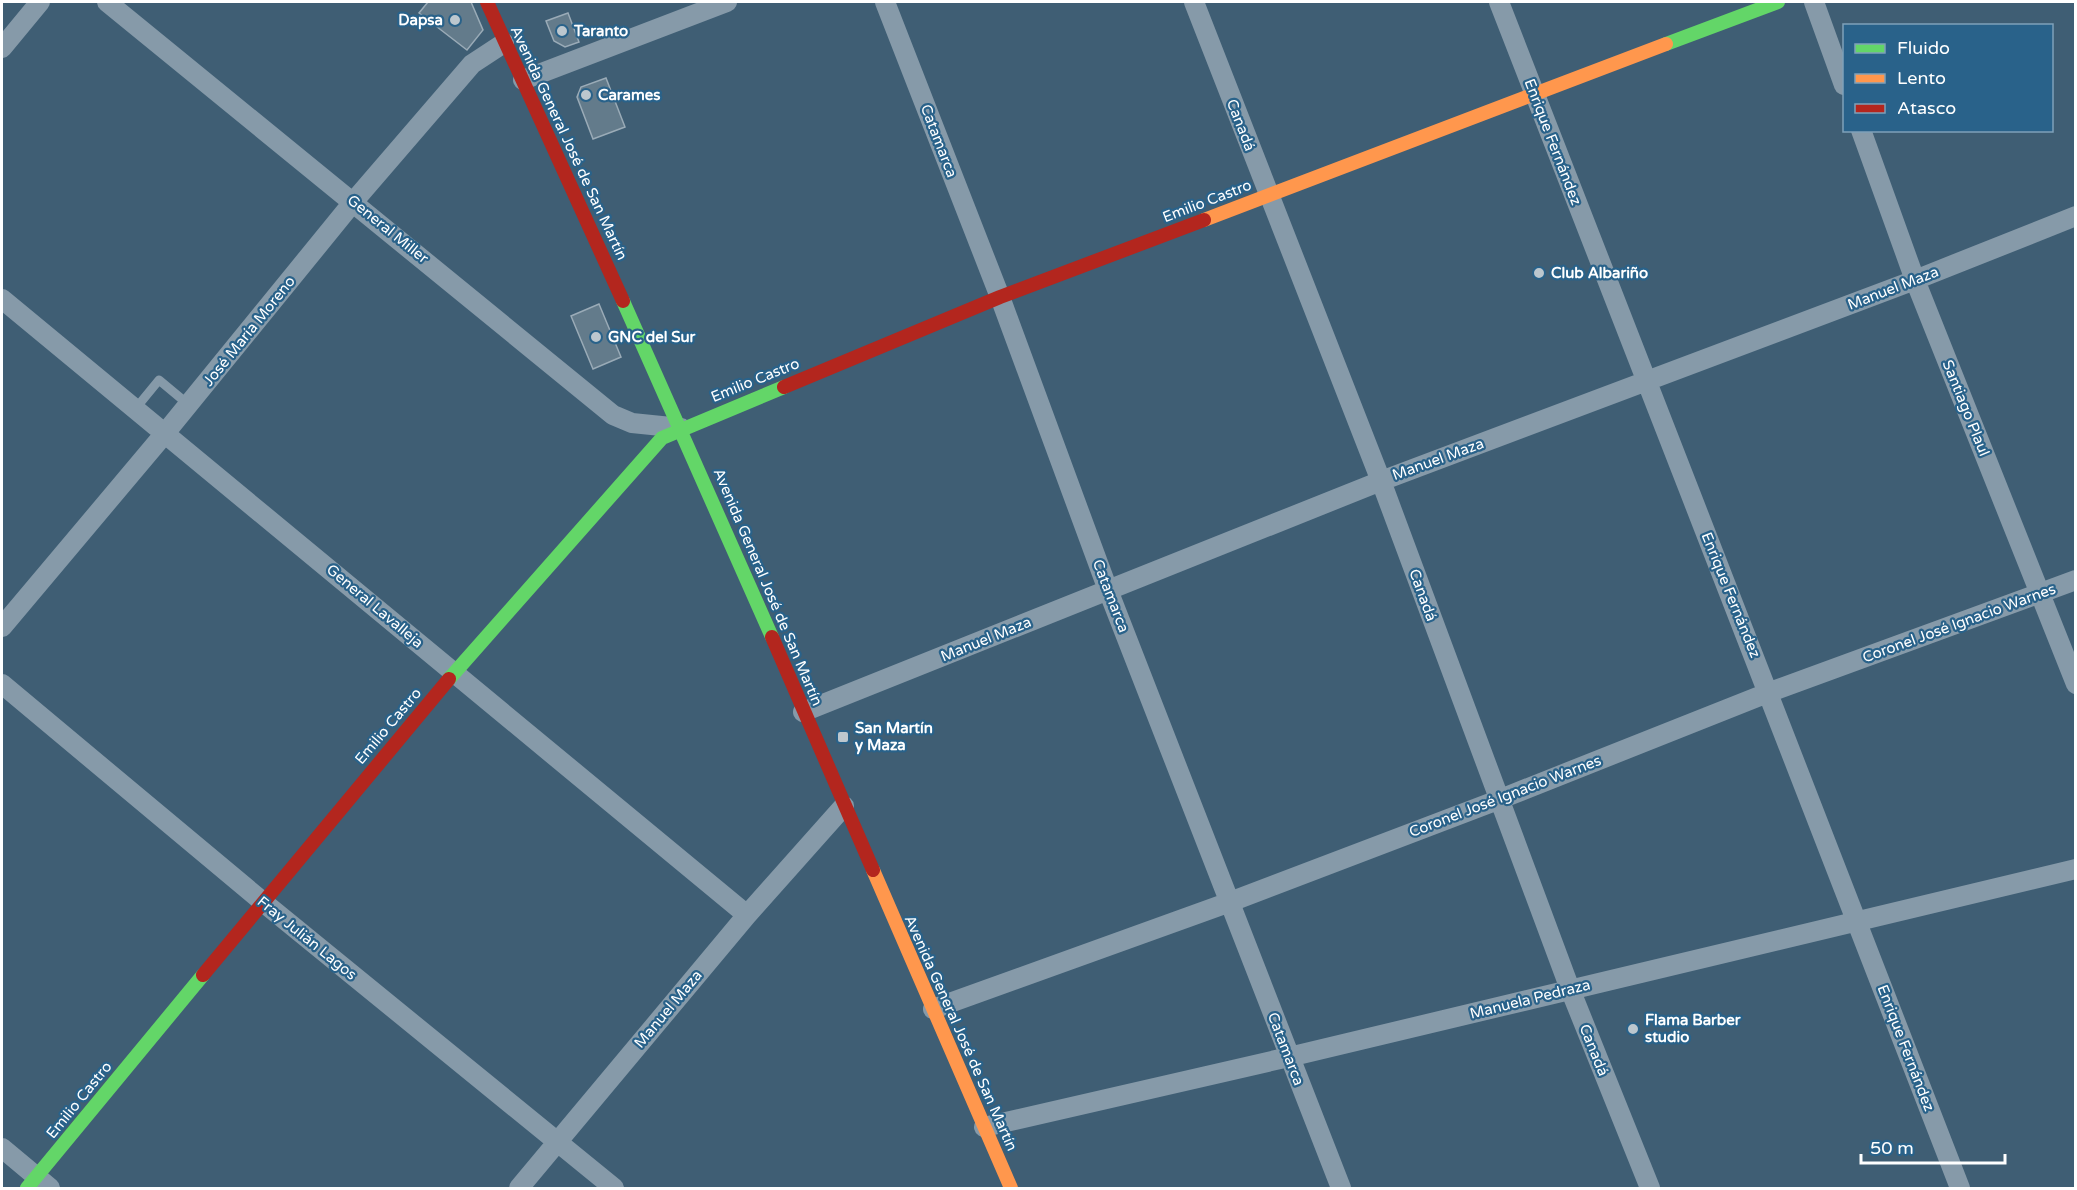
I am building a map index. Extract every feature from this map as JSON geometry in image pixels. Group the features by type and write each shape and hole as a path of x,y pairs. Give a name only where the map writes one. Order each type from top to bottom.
{"street":[{"path":"2,48 40,2"},
{"name":"General Miller","path":"107,2 354,201 613,415 632,423 681,428"},
{"name":"Avenida General José de San Martín","path":"487,2 681,428 1011,1188"},
{"path":"523,80 727,2"},
{"name":"Catamarca","path":"885,2 1000,297 1108,590 1341,1188"},
{"name":"Canadá","path":"1194,2 1381,481 1570,989 1650,1188"},
{"name":"Enrique Fernández","path":"1498,2 1770,692 1960,1188"},
{"name":"Emilio Castro","path":"38,1185 262,902 454,672 662,438 681,428 1000,297 1778,2"},
{"path":"1814,2 1843,80"},
{"name":"José María Moreno","path":"2,627 189,405 354,201 472,64 504,43"},
{"name":"Santiago Plaul","path":"1862,132 1915,280 2076,684"},
{"name":"Manuel Maza","path":"803,712 1381,481 1915,280 2076,216"},
{"name":"General Lavalleja","path":"2,299 166,432 747,915"},
{"name":"Coronel José Ignacio Warnes","path":"933,1009 1230,902 1498,800 1770,692 2076,580"},
{"name":"Fray Julián Lagos","path":"2,684 262,902 614,1188"},
{"name":"Manuel Maza","path":"519,1188 747,915 844,806"},
{"name":"Manuela Pedraza","path":"984,1127 1289,1058 2076,869"},
{"path":"2,1148 38,1185"}],"lane":[{"path":"136,408 159,380 189,405"}],"building":[{"name":"Dapsa","path":"428,2 471,2 483,30 467,50 419,13"},
{"name":"Taranto","path":"568,13 579,42 565,47 554,41 546,21"},
{"path":"606,78 625,127 593,139 577,97 581,87"},
{"name":"GNC del Sur","path":"599,304 621,357 593,369 571,316"}],"traffic: fast":[{"path":"1666,44 1778,2"},
{"path":"623,301 772,637"},
{"path":"449,679 662,438 784,387"},
{"path":"27,1188 203,975"}],"traffic: slow":[{"path":"1204,220 1666,44"},
{"path":"873,870 1011,1188"}],"traffic: jam":[{"path":"487,2 623,301"},
{"path":"784,387 1000,297 1204,220"},
{"path":"772,637 873,870"},
{"path":"203,975 449,679"}],"place":[{"name":"Dapsa","path":"455,20"},
{"name":"Taranto","path":"562,31"},
{"name":"Carames","path":"586,95"},
{"name":"Club Albariño","path":"1539,273"},
{"name":"GNC del Sur","path":"596,337"},
{"name":"San Martín y Maza","path":"843,737"},
{"name":"Flama Barber studio","path":"1633,1029"}]}
